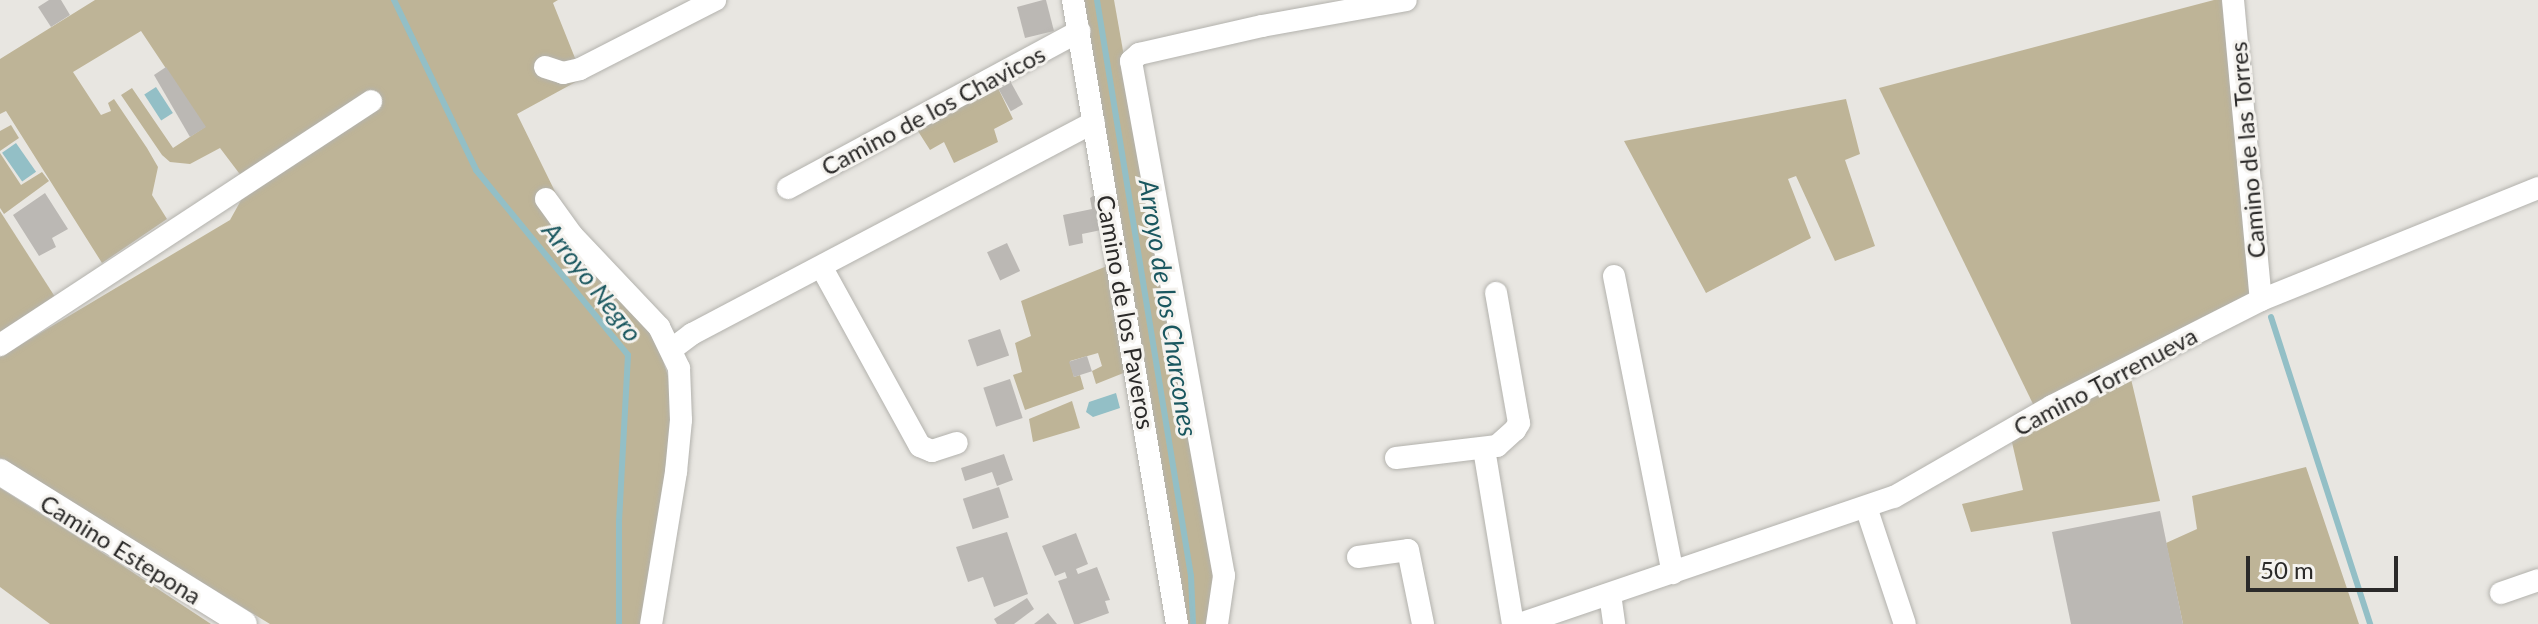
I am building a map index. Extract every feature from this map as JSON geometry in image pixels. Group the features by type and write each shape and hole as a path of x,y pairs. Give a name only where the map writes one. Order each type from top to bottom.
{"main road":[{"name":"Camino Estepona","path":"0,472 244,624"}],"street":[{"path":"545,67 563,73 580,69 715,0"},
{"name":"Camino de los Paveros","path":"1073,0 1177,624"},
{"path":"1217,624 1224,576 1131,61 1139,54 1262,26 1406,0"},
{"name":"Camino de las Torres","path":"2233,0 2261,300"},
{"name":"Camino de los Chavicos","path":"788,188 1079,31"},
{"path":"0,345 371,101"},
{"path":"672,349 692,334 1094,122"},
{"name":"Camino Torrenueva","path":"1520,624 1894,497 2052,406 2261,300 2538,188"},
{"path":"546,199 572,235 659,327 679,368 681,420 668,537 651,624"},
{"path":"822,268 920,446 932,451 957,443"},
{"path":"1614,276 1673,573"},
{"path":"1396,458 1484,449 1510,437 1519,423 1496,293"},
{"path":"1484,449 1513,624"},
{"path":"1866,507 1905,624"},
{"path":"1358,557 1408,550 1423,624"},
{"path":"2501,593 2538,580"},
{"path":"1610,594 1614,624"}],"shaded area":[{"path":"95,0 558,0 553,3 583,78 517,114 567,216 658,345 675,398 659,559 644,624 270,624 0,458 0,357 230,220 245,193 242,177 220,148 190,164 170,162 121,95 132,88 173,148 205,127 141,31 73,72 101,115 111,111 108,103 114,99 147,148 158,167 152,195 167,219 102,263 6,111 0,114 0,59"},
{"path":"1078,0 1114,0 1216,574 1211,624 1181,624"},
{"path":"2214,0 2225,0 2255,298 2034,406 1879,88"},
{"path":"997,86 1013,119 994,129 998,142 954,163 944,142 930,150 916,128"},
{"path":"1846,99 1860,154 1845,160 1875,246 1835,261 1796,176 1788,179 1811,238 1706,293 1624,141"},
{"path":"11,125 19,138 0,151 0,131"},
{"path":"0,153 21,185 42,172 49,181 4,214 0,208"},
{"path":"0,211 57,300 0,336"},
{"path":"1112,264 1126,372 1096,384 1092,371 1102,366 1098,353 1070,361 1074,377 1080,375 1084,389 1025,410 1013,375 1022,372 1015,343 1031,336 1021,301"},
{"path":"2131,379 2160,501 1971,532 1962,504 2023,490 2011,438"},
{"path":"1072,401 1080,428 1033,442 1029,419"},
{"path":"2306,467 2359,624 2183,624 2166,543 2197,529 2192,496"},
{"path":"0,488 211,624 50,624 0,587"}],"water":[{"path":"156,87 173,113 161,121 144,95"},
{"path":"16,143 36,172 22,181 2,153"},
{"path":"1116,393 1120,408 1093,417 1086,412 1089,402"}],"building":[{"path":"49,0 61,0 70,15 51,27 38,7"},
{"path":"1046,0 1054,31 1025,38 1017,7"},
{"path":"166,67 206,127 190,137 154,75"},
{"path":"1009,79 1023,104 1011,111 997,86"},
{"path":"1100,191 1106,229 1082,234 1083,243 1069,246 1063,215 1092,209 1090,198"},
{"path":"45,193 68,229 52,238 56,247 39,256 13,215"},
{"path":"1007,243 1020,271 1000,280 987,252"},
{"path":"1000,329 1009,355 977,367 968,340"},
{"path":"1087,356 1092,371 1074,377 1069,362"},
{"path":"1010,379 1023,418 996,427 983,388"},
{"path":"1004,454 1013,480 997,486 992,472 965,481 961,468"},
{"path":"999,487 1009,517 973,529 963,499"},
{"path":"2160,511 2183,624 2071,624 2052,532"},
{"path":"1007,532 1028,594 994,607 983,577 968,582 956,547"},
{"path":"1076,533 1088,564 1076,569 1078,574 1097,567 1110,600 1105,601 1109,613 1079,624 1074,624 1058,581 1067,578 1065,572 1055,576 1042,546"},
{"path":"1027,598 1034,609 1014,624 997,624 994,619"},
{"path":"1048,613 1057,624 1034,624"}],"waterway":[{"name":"Arroyo Negro","path":"394,0 476,170 628,355 619,522 619,624"},
{"name":"Arroyo de los Charcones","path":"1097,0 1191,576 1193,624"},
{"path":"2271,317 2370,624"}]}
